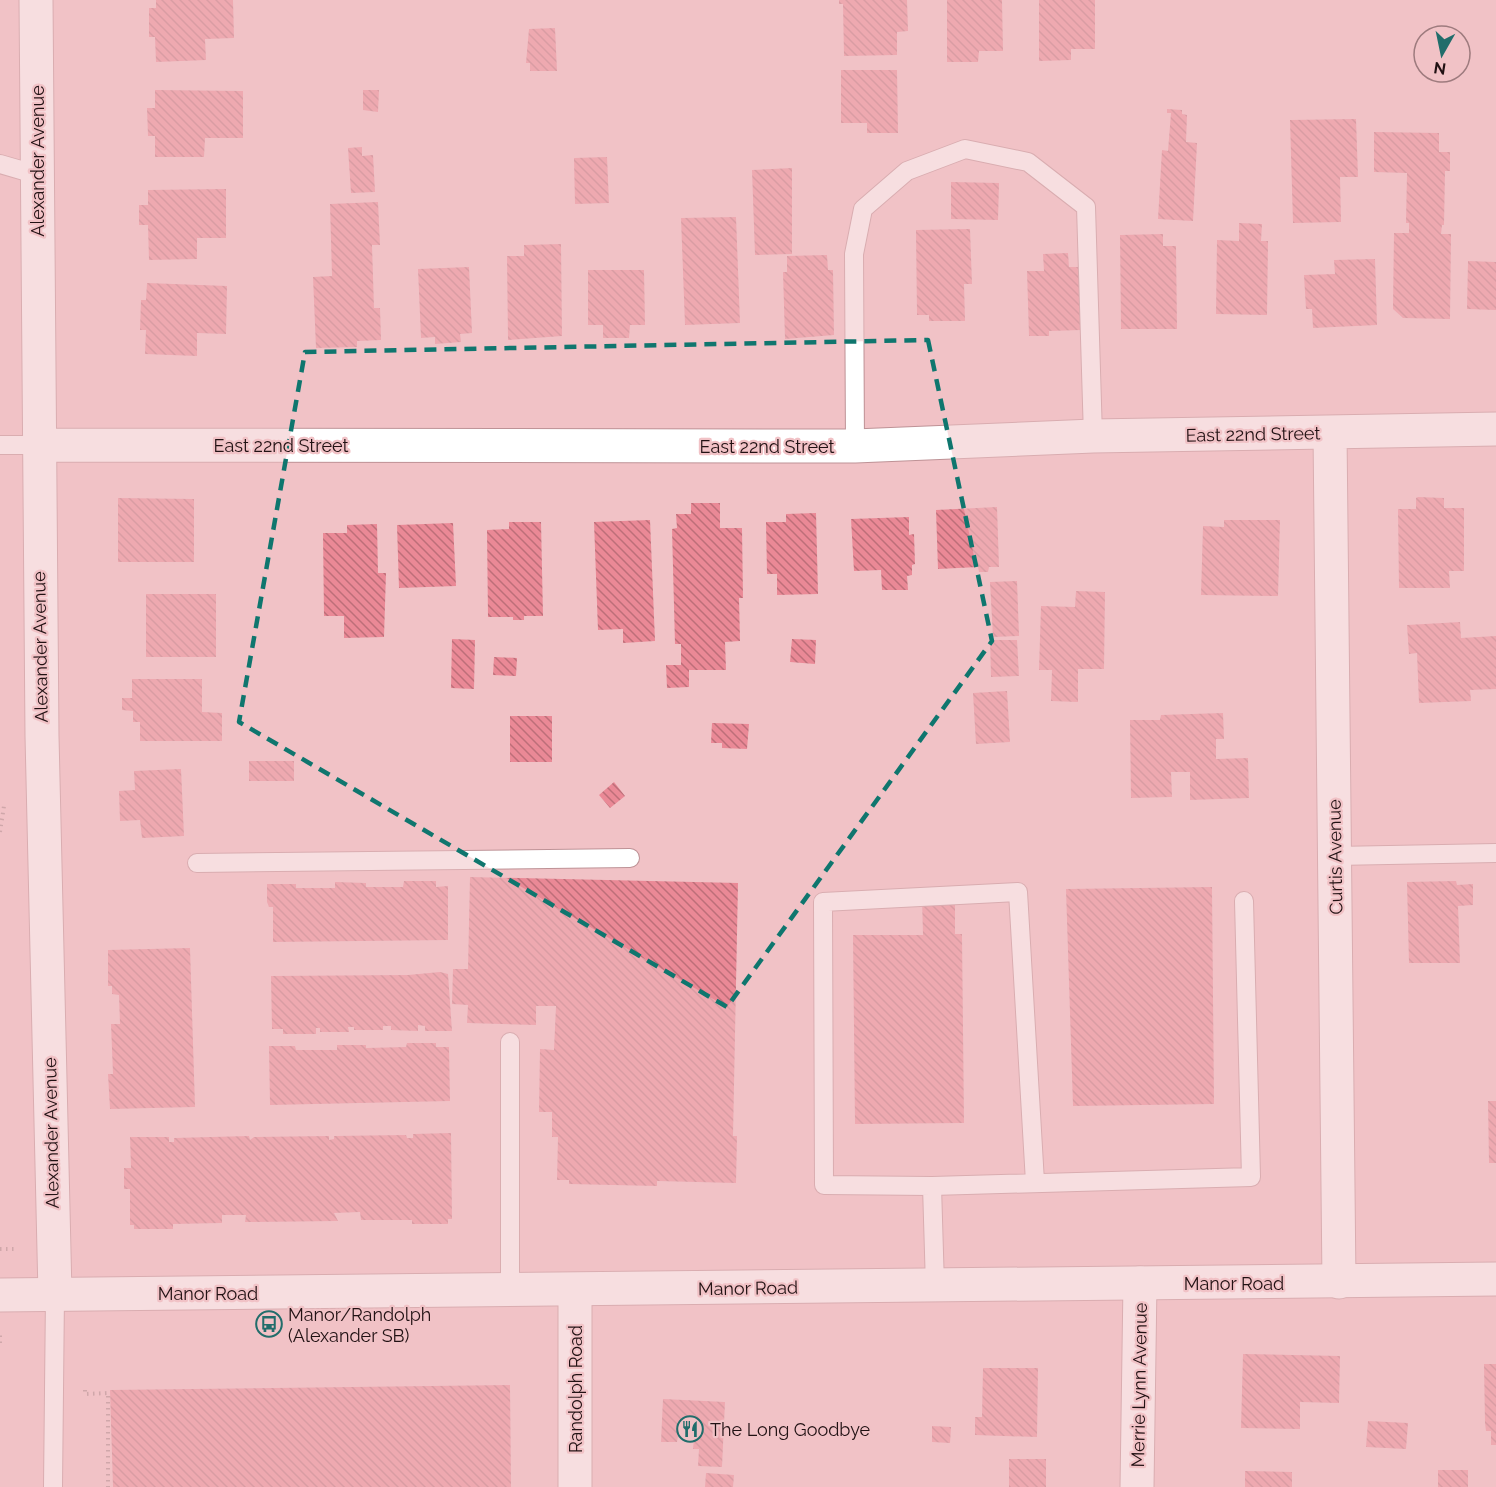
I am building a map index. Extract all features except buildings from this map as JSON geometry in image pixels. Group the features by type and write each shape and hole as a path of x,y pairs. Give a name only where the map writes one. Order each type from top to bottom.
{"street":[{"name":"Alexander Avenue","path":"36,0 42,736 55,1294"},
{"name":"East 22nd Street","path":"38,445 855,446 1093,436 1496,429"},
{"name":"Curtis Avenue","path":"1330,432 1339,1282"},
{"name":"Manor Road","path":"0,1295 575,1291 1496,1279"},
{"name":"Merrie Lynn Avenue","path":"1137,1487 1140,1283"},
{"name":"Randolph Road","path":"575,1291 575,1487"}],"lane":[{"path":"855,446 854,254 863,209 907,171 965,149 1028,162 1086,207 1093,436"},
{"path":"0,164 38,176"},
{"path":"0,445 38,445"},
{"path":"1335,856 1496,853"},
{"path":"197,863 630,858"},
{"path":"1035,1182 1018,892 823,902 824,1185 932,1186 1251,1177 1244,901"},
{"path":"510,1042 510,1291"},
{"path":"932,1186 935,1286"},
{"path":"53,1487 55,1294"}],"path":[{"path":"90,1393 108,1393 108,1487"}],"highlighted area":[{"path":"928,340 992,641 727,1007 239,722 305,352"}],"place":[{"name":"Manor/Randolph (Alexander SB)","path":"269,1324"},
{"name":"The Long Goodbye","path":"690,1429"}]}
